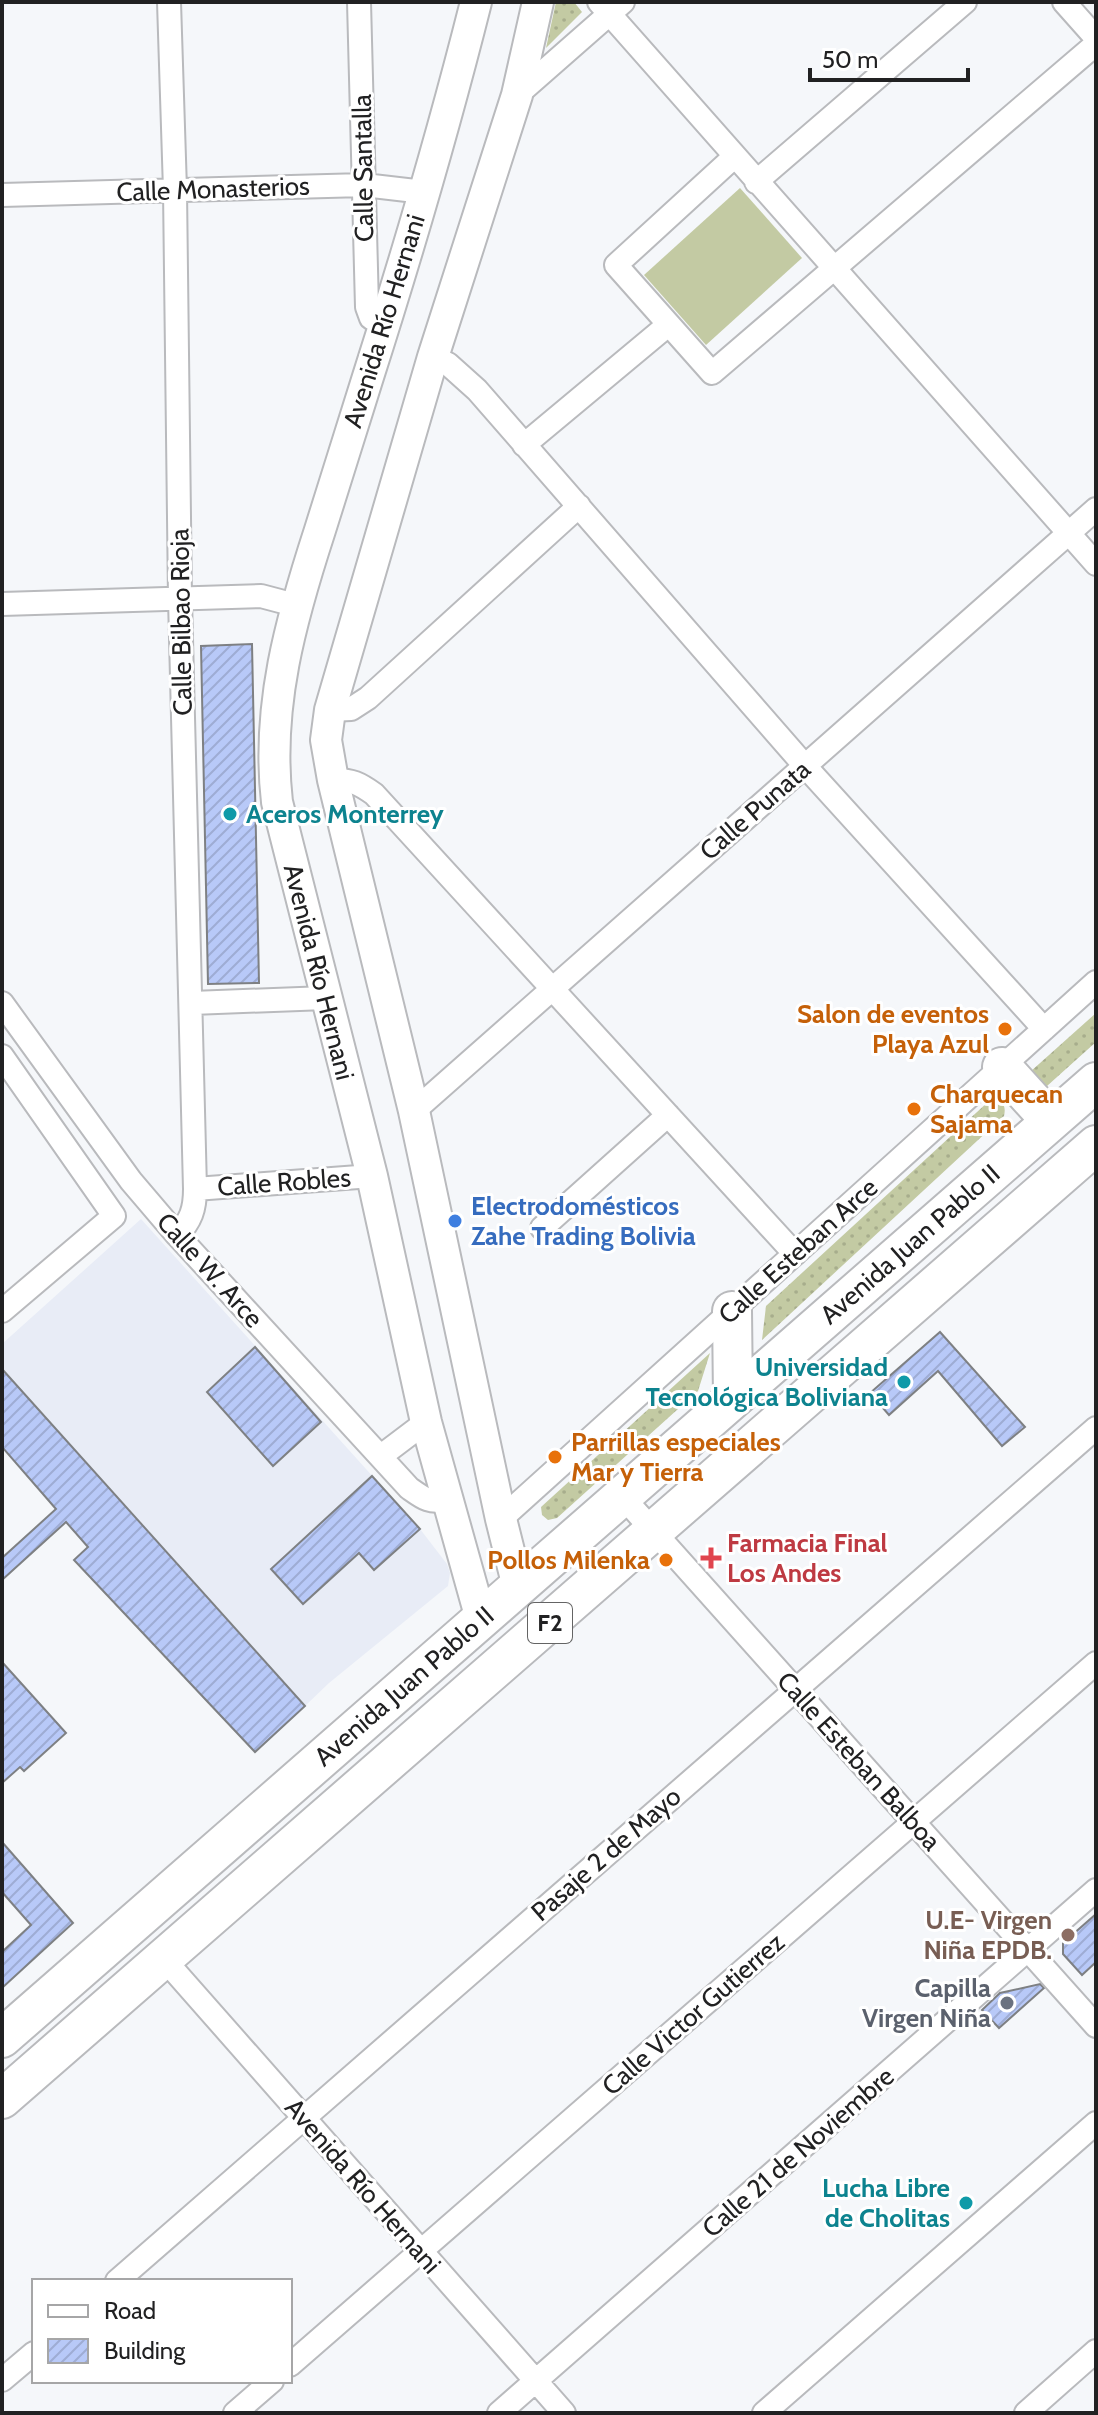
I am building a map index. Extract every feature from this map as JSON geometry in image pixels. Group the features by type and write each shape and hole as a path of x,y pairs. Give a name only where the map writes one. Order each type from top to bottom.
{"highway":[{"path":"1002,1067 1051,1121"},
{"name":"Avenida Juan Pablo II","path":"2,2038 1096,1082"},
{"name":"Avenida Juan Pablo II","path":"2,2099 1096,1145"},
{"path":"732,1311 733,1398"}],"street":[{"name":"Calle Bilbao Rioja","path":"169,2 195,1189 195,1206 189,1224 177,1235"},
{"name":"Calle Santalla","path":"359,2 367,307 371,318 385,325"},
{"name":"Avenida Río Hernani","path":"476,2 385,325 295,605 274,719 273,768 277,802 372,1176 426,1422 481,1619"},
{"path":"518,1587 414,1111 333,780 326,740 330,710 433,357 517,95 538,2"},
{"path":"756,182 965,2"},
{"path":"734,157 616,265 712,373 1096,41 1064,2"},
{"path":"517,95 611,6 734,157 836,267 1096,564"},
{"name":"Calle Monasterios","path":"2,195 364,185 424,192"},
{"path":"524,445 668,325"},
{"path":"433,357 463,375 805,766 1044,1029"},
{"path":"330,710 351,709 368,698 579,506"},
{"name":"Calle Punata","path":"414,1111 1096,509"},
{"path":"2,604 261,596 295,605"},
{"path":"333,780 347,779 359,783 374,794 795,1254"},
{"name":"Calle Esteban Arce","path":"501,1519 1096,982"},
{"path":"192,1003 326,998"},
{"name":"Calle W. Arce","path":"2,1003 131,1181 177,1235 409,1488 425,1500 436,1502 447,1499"},
{"name":"Calle W. Arce","path":"2,1056 114,1216 2,1311"},
{"path":"542,1228 668,1115"},
{"name":"Calle Robles","path":"195,1189 372,1176"},
{"path":"381,1456 426,1422"},
{"name":"Pasaje 2 de Mayo","path":"119,2279 1096,1428"},
{"name":"Calle Esteban Balboa","path":"622,1496 1096,2026"},
{"name":"Calle Victor Gutierrez","path":"292,2363 1096,1663"},
{"name":"Calle 21 de Noviembre","path":"499,2413 1096,1890"},
{"name":"Avenida Río Hernani","path":"163,1958 564,2413"},
{"path":"764,2413 1096,2123"},
{"path":"1026,2413 1096,2351"},
{"path":"2,2380 32,2355"},
{"path":"235,2413 270,2383"}],"shaded area":[{"path":"141,1219 420,1529 447,1564 450,1573 448,1586 329,1683 280,1730 2,1425 2,1344"}],"green space":[{"path":"556,2 574,2 582,12 546,48"},
{"path":"740,188 802,258 706,345 644,275"},
{"path":"1096,1013 1096,1042 1047,1086 1039,1086 1030,1072"},
{"path":"996,1099 1004,1106 1004,1116 762,1340 766,1306 989,1101"},
{"path":"710,1353 698,1391 557,1518 548,1520 542,1515 541,1507"}],"building":[{"name":"Aceros Monterrey","path":"252,644 259,983 208,984 201,646"},
{"name":"Universidad Tecnológica Boliviana","path":"940,1332 1025,1427 1002,1446 938,1371 889,1415 870,1393"},
{"path":"255,1347 321,1422 273,1466 207,1392"},
{"path":"2,1369 305,1706 255,1752 74,1560 88,1547 66,1522 2,1580 2,1558 56,1509 2,1447"},
{"path":"372,1476 420,1529 374,1570 359,1553 303,1604 271,1569"},
{"path":"2,1662 66,1733 24,1771 20,1767 2,1783"},
{"path":"2,1842 73,1923 2,1988 2,1952 31,1925 2,1892"},
{"path":"1096,1914 1096,1962 1082,1975 1063,1954 1063,1943"},
{"path":"1040,1984 1044,1988 999,2028 982,2010 1000,1993"}],"place":[{"name":"Aceros Monterrey","path":"230,814"},
{"name":"Salon de eventos Playa Azul","path":"1005,1029"},
{"name":"Charquecan Sajama","path":"914,1109"},
{"name":"Electrodomésticos Zahe Trading Bolivia","path":"455,1221"},
{"name":"Universidad Tecnológica Boliviana","path":"904,1382"},
{"name":"Parrillas especiales Mar y Tierra","path":"555,1457"},
{"name":"Farmacia Final Los Andes","path":"711,1558"},
{"name":"Pollos Milenka","path":"666,1560"},
{"name":"U.E- Virgen Niña EPDB.","path":"1068,1935"},
{"name":"Capilla Virgen Niña","path":"1007,2003"},
{"name":"Lucha Libre de Cholitas","path":"966,2203"}]}
